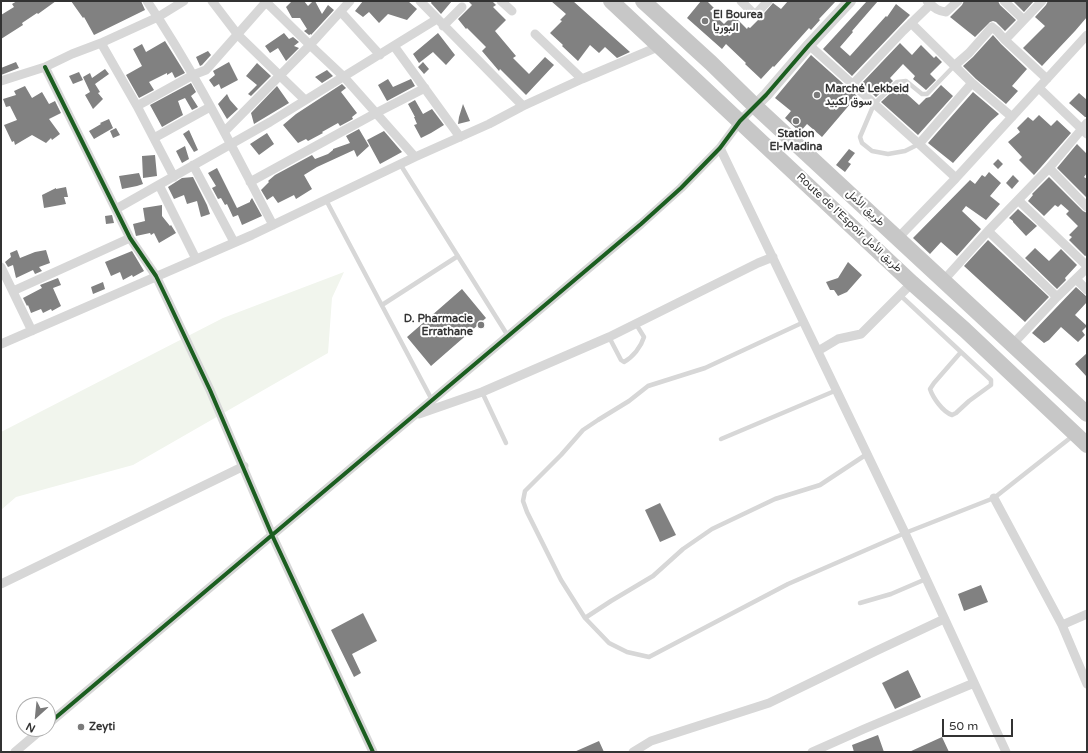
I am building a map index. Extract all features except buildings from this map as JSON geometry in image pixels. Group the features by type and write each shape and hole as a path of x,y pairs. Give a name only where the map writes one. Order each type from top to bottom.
{"highway":[{"name":"Route de l’Espoir طريق الأمل","path":"611,1 1081,439"},
{"name":"طريق الأمل","path":"643,1 1087,414"}],"street":[{"path":"147,1 192,75 273,225"},
{"path":"1,81 45,67 72,54 101,43 158,18 184,1"},
{"path":"212,1 238,35 305,100"},
{"path":"224,132 310,45 350,1"},
{"path":"420,1 523,106"},
{"path":"501,1 512,10"},
{"path":"740,1 755,15 768,1"},
{"path":"56,717 414,416 681,188 720,148 740,121 766,95 809,45 850,1"},
{"path":"853,84 929,2 938,11 946,12 958,1"},
{"path":"1004,1 1024,20"},
{"path":"1006,40 1042,1"},
{"path":"137,106 192,75 209,68 265,2 344,77 415,157"},
{"path":"116,209 174,177 394,46 440,22 462,7"},
{"path":"341,12 380,55"},
{"path":"911,23 972,83 1012,117"},
{"path":"954,66 969,53 992,28 1047,79"},
{"path":"535,34 582,79"},
{"path":"898,238 956,178 1087,35"},
{"path":"101,43 137,106 174,177"},
{"path":"809,45 956,178"},
{"path":"394,46 460,137"},
{"path":"1,344 273,225 400,164 489,124 523,106 660,46"},
{"path":"45,67 130,238 156,276 210,390 272,534 373,752"},
{"path":"919,144 972,83"},
{"path":"250,182 425,88"},
{"path":"943,281 1085,128 1039,88"},
{"path":"154,138 210,107"},
{"path":"720,148 905,533 1006,752"},
{"path":"193,165 234,242"},
{"path":"1048,168 1087,207"},
{"path":"159,185 196,259"},
{"path":"1012,345 1057,296 1087,267 1018,200"},
{"path":"988,231 1057,296"},
{"path":"12,291 130,238"},
{"path":"414,416 482,392 608,337 773,257"},
{"path":"1,267 32,331"},
{"path":"1076,279 1087,290"},
{"path":"818,351 838,339 861,334 912,283"},
{"path":"1,584 244,466"},
{"path":"994,498 1062,625 1087,684"},
{"path":"1062,625 1087,614"},
{"path":"633,752 651,741 769,703 876,650 944,619"},
{"path":"812,752 827,749 974,683"},
{"path":"15,752 33,737"}],"lane":[{"path":"919,144 905,151 888,154 872,150 862,143 860,137 874,104 897,82 906,81 922,94 927,94 954,66"},
{"path":"400,164 508,336"},
{"path":"326,200 432,400"},
{"path":"382,305 458,256"},
{"path":"900,295 991,380 991,385 952,415 947,413 932,395 930,389 961,352"},
{"path":"804,322 705,368 648,386 629,401 583,430 561,455 525,491 523,501 527,512 561,580 586,618 609,643 627,652 649,657 788,584 905,533 994,498 1081,439"},
{"path":"608,337 621,360 624,362 630,358 643,342 644,337 636,324"},
{"path":"721,439 837,390"},
{"path":"482,392 506,443"},
{"path":"586,618 653,576 683,549 712,529 775,499 820,485 867,454"},
{"path":"860,603 891,594 926,579"}],"shaded area":[{"path":"344,272 332,298 328,353 133,465 16,497 1,510 1,432 223,318"}],"cycle path":[{"path":"56,717 641,224 681,188 720,148 740,121 766,95 809,45 850,1"},
{"path":"45,67 130,238 156,276 168,301 210,390 272,535 373,752"}],"place":[{"name":"El Bourea البوريا","path":"705,21"},
{"name":"Marché Lekbeid سوق لكبيد","path":"817,95"},
{"name":"Station El-Madina","path":"796,121"},
{"name":"D. Pharmacie Errathane","path":"481,325"},
{"name":"Zeyti","path":"81,727"}]}
